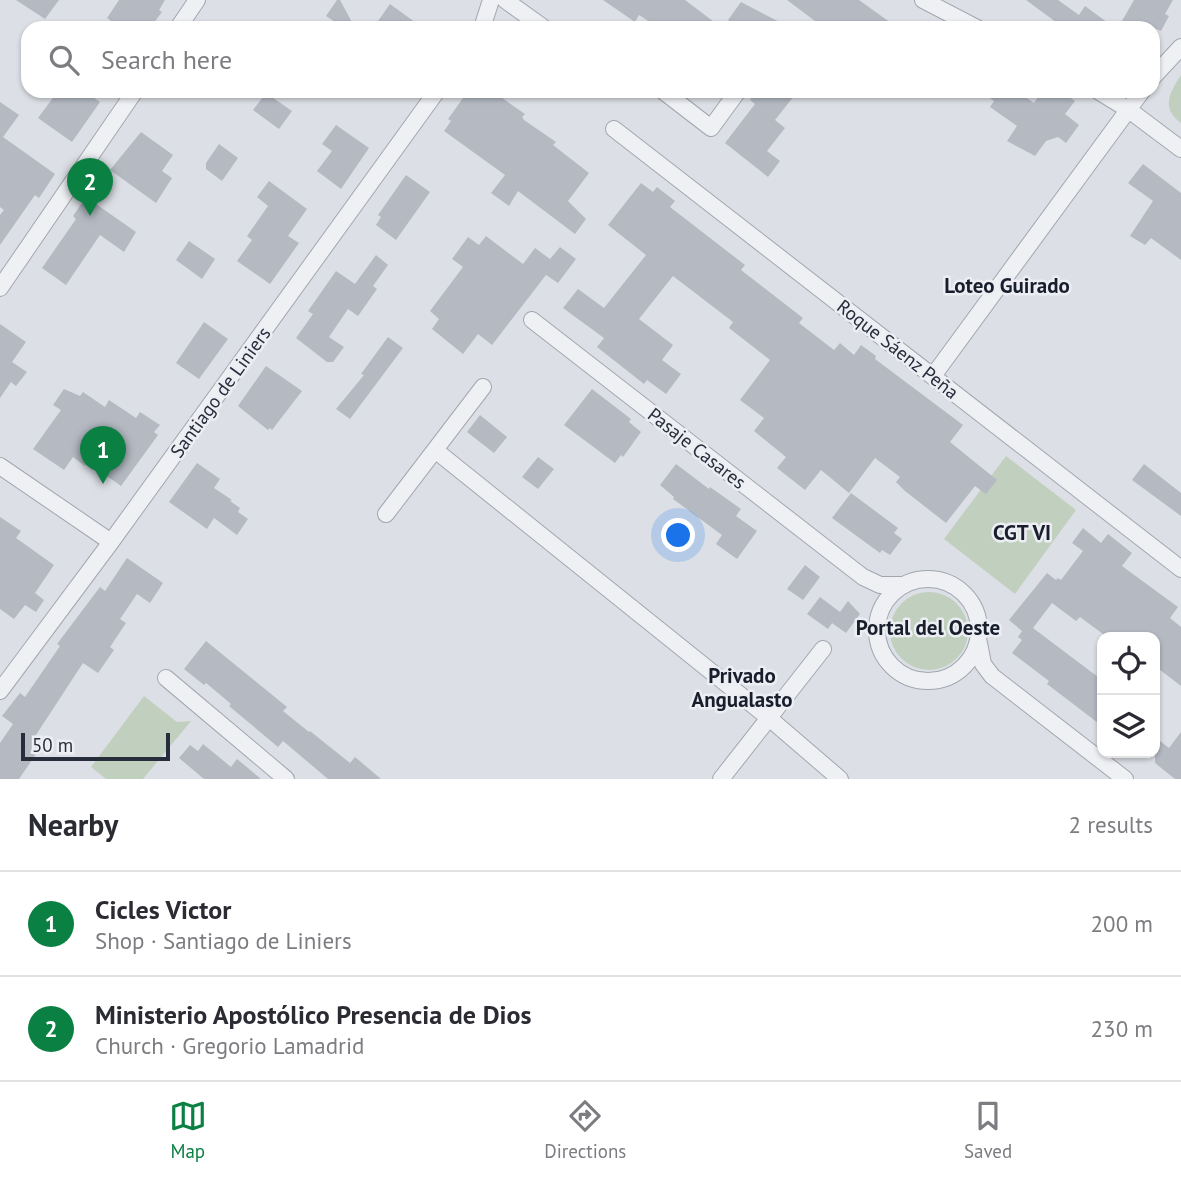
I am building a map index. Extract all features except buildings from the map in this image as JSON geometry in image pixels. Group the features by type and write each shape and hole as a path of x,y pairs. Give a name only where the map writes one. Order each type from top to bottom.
{"street":[{"path":"183,21 197,0"},
{"path":"484,21 491,0"},
{"path":"505,0 534,21"},
{"path":"923,0 947,5 968,21"},
{"path":"1160,70 1181,47"},
{"path":"0,288 130,98"},
{"name":"Santiago de Liniers","path":"0,691 432,98"},
{"path":"672,98 711,128 733,98"},
{"path":"1109,98 1181,149"},
{"path":"933,376 1138,98"},
{"name":"Roque Sáenz Peña","path":"614,129 1180,566"},
{"name":"Pasaje Casares","path":"531,320 863,577 880,585 904,585 928,579 952,584 965,594 975,608 980,624 979,640 983,664 992,676"},
{"path":"386,514 483,387"},
{"path":"435,450 769,718 840,779"},
{"path":"0,466 111,542"},
{"path":"863,577 875,592 877,641 883,656 893,668 906,677 922,682 938,681 973,671 992,676 1125,779"},
{"path":"876,625 881,609 890,595 904,585"},
{"path":"953,676 970,661 979,640"},
{"path":"721,779 823,649"},
{"path":"166,678 286,779"}],"green space":[{"path":"1181,75 1181,123 1171,112 1169,100"},
{"path":"1006,456 1076,510 1015,594 944,539"},
{"path":"929,592 944,595 957,603 965,616 968,631 965,646 957,659 944,667 929,670 914,667 901,659 893,646 890,631 893,616 901,603 914,595"},
{"path":"144,696 177,722 191,721 143,779 106,779 91,767"}],"place":[{"name":"Ministerio Apostólico Presencia de Dios","path":"90,216"},
{"name":"Cicles Victor","path":"103,484"}],"district":[{"name":"Loteo Guirado","path":"1007,285"},
{"name":"CGT VI","path":"1022,532"},
{"name":"Portal del Oeste","path":"928,627"},
{"name":"Privado Angualasto","path":"742,687"}]}
